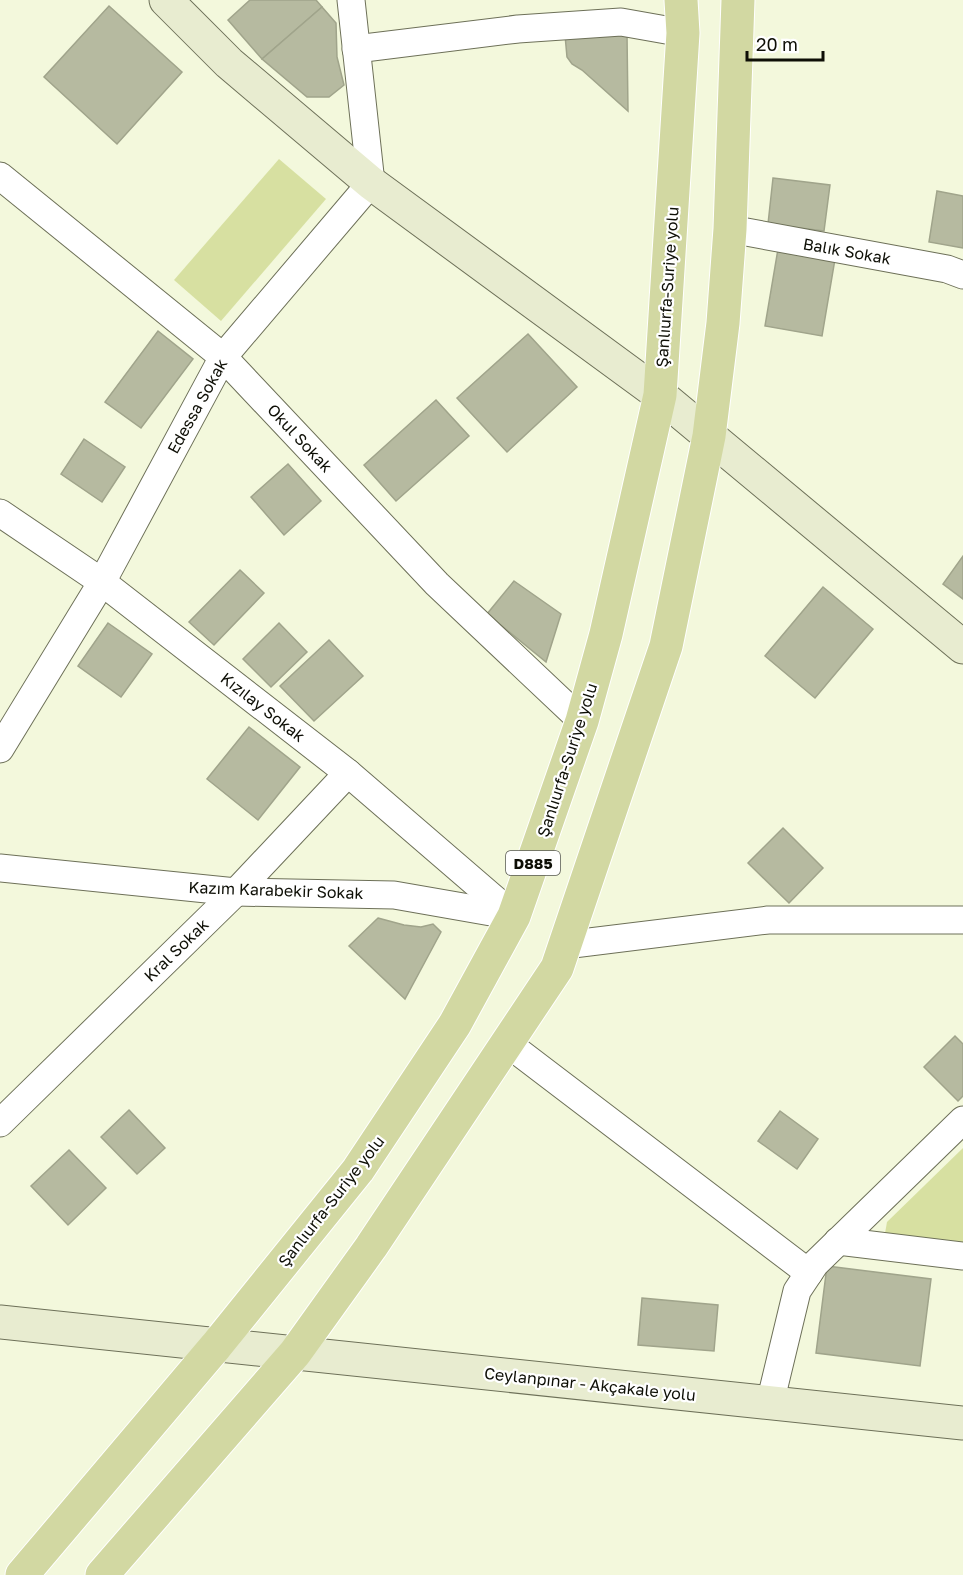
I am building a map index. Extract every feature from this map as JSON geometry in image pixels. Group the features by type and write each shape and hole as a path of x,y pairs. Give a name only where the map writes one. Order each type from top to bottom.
{"main road":[{"name":"Şanlıurfa-Suriye yolu","path":"22,1575 216,1346 358,1170 455,1024 514,916 582,721 606,634 660,395 682,33 681,0"},
{"path":"102,1575 294,1353 371,1247 557,968 666,646 709,436 723,323 730,229 738,0"}],"street":[{"path":"166,0 229,63 371,183 660,395 963,647"},
{"path":"351,0 371,183"},
{"path":"356,49 518,29 621,22 682,33"},
{"name":"Okul Sokak","path":"0,176 223,357 437,584 582,721"},
{"name":"Edessa Sokak","path":"0,749 102,582 223,357 371,183"},
{"name":"Balık Sokak","path":"730,229 963,274"},
{"name":"Kızılay Sokak","path":"0,513 102,582 348,773 514,916"},
{"name":"Kral Sokak","path":"0,1124 236,892 348,773"},
{"name":"Kazım Karabekir Sokak","path":"0,868 236,892 394,895 514,916"},
{"path":"565,945 768,921 963,920"},
{"path":"507,1043 809,1273"},
{"path":"770,1403 797,1291 815,1264 963,1120"},
{"path":"838,1241 963,1256"},
{"name":"Ceylanpınar - Akçakale yolu","path":"0,1322 963,1423"}],"green space":[{"path":"279,159 326,199 221,321 174,280"},
{"path":"963,1148 963,1245 884,1239 887,1222"}],"building":[{"path":"250,0 316,0 322,7 262,59 228,20"},
{"path":"109,6 182,72 117,144 44,77"},
{"path":"322,7 336,23 337,57 344,85 329,97 307,97 262,59"},
{"path":"627,34 628,111 582,70 572,64 567,57 565,35"},
{"path":"773,178 830,185 824,231 768,224"},
{"path":"937,191 963,196 963,248 929,242"},
{"path":"778,249 835,259 822,336 765,326"},
{"path":"158,331 193,359 141,428 105,402"},
{"path":"528,334 577,387 507,452 457,398"},
{"path":"436,400 469,436 396,501 364,465"},
{"path":"84,439 125,467 102,502 61,474"},
{"path":"288,464 321,501 284,535 251,497"},
{"path":"963,556 963,599 943,584"},
{"path":"240,570 264,593 214,645 189,622"},
{"path":"514,581 561,614 546,662 487,614"},
{"path":"823,587 873,629 815,698 765,656"},
{"path":"108,623 152,654 121,697 78,666"},
{"path":"279,623 307,652 271,687 243,659"},
{"path":"329,640 363,676 314,721 280,686"},
{"path":"249,727 300,767 258,820 207,779"},
{"path":"783,828 823,868 789,903 748,863"},
{"path":"378,918 421,927 433,924 441,932 405,999 349,946"},
{"path":"955,1036 963,1044 963,1096 958,1101 924,1067"},
{"path":"129,1110 165,1148 137,1174 101,1137"},
{"path":"780,1111 818,1139 797,1169 758,1141"},
{"path":"69,1150 106,1188 68,1225 31,1186"},
{"path":"827,1266 931,1279 920,1366 816,1353"},
{"path":"642,1298 718,1305 714,1351 638,1345"}]}
